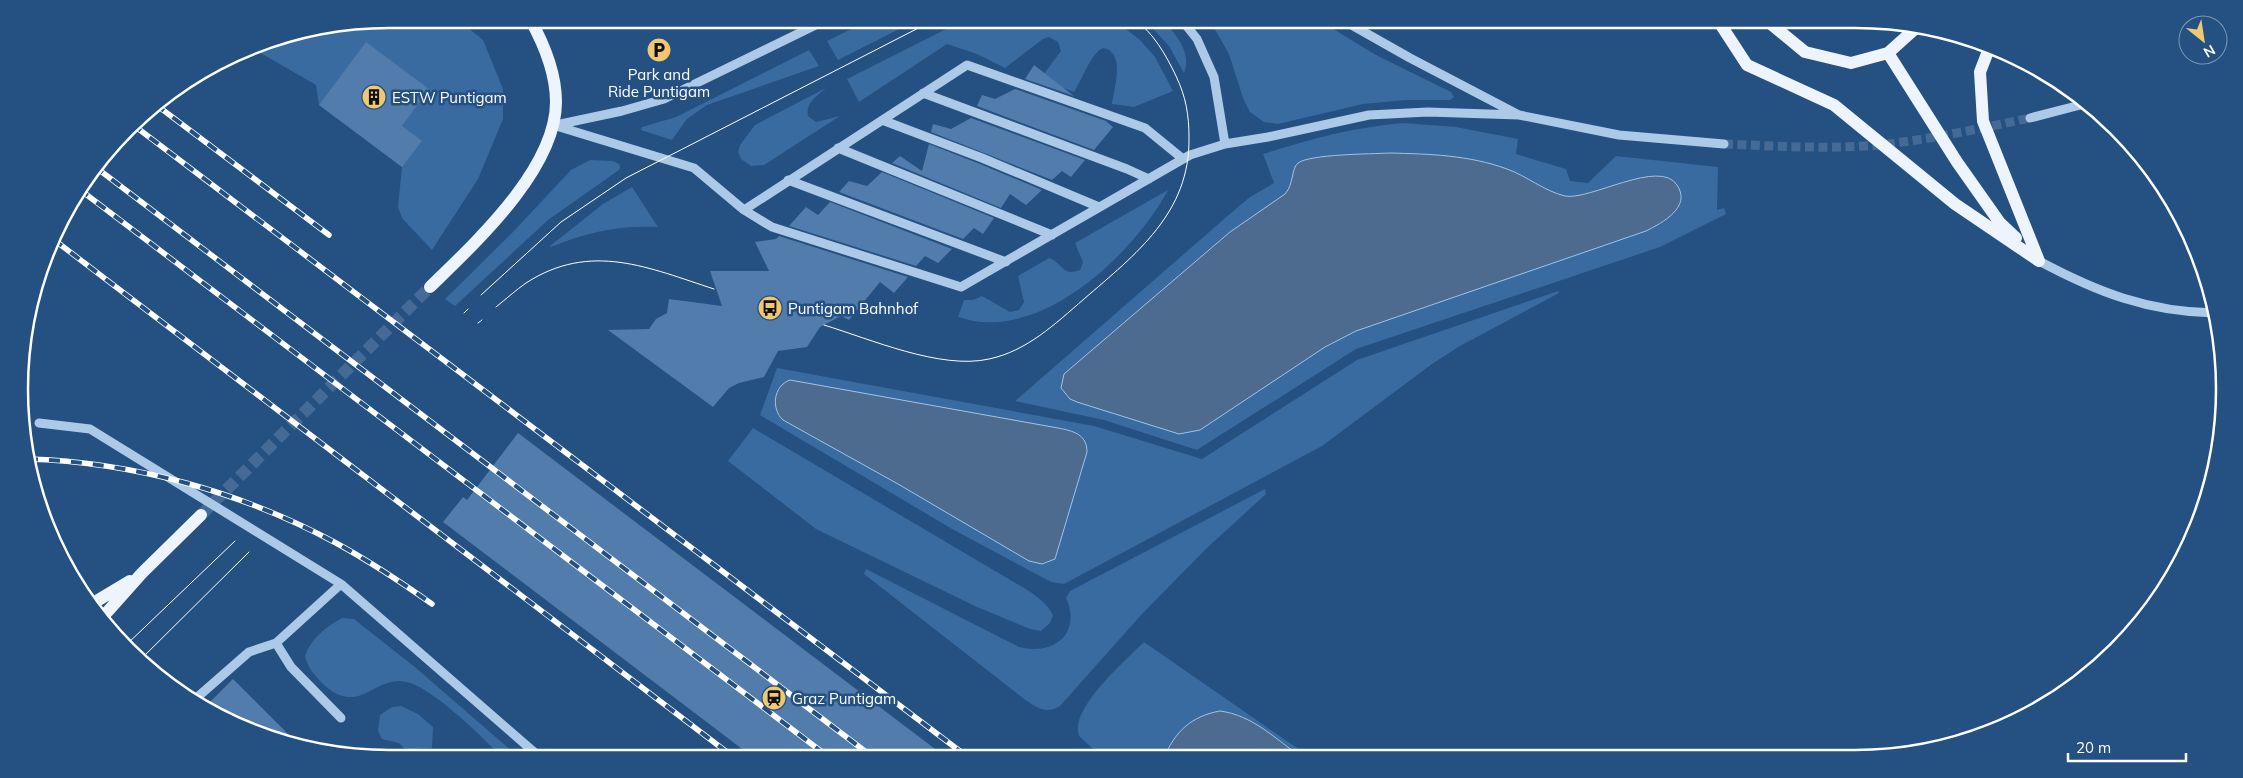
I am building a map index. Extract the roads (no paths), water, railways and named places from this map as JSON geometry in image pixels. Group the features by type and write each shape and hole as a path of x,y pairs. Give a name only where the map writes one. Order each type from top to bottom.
{"main road":[{"path":"430,288 476,242 504,210 541,156 553,125 556,102 554,79 548,55 534,28"},
{"path":"1722,28 1747,65 1834,105 1954,204 2039,261"},
{"path":"1776,28 1806,52 1851,63 1888,53 1911,32"},
{"path":"1888,53 1957,162 2000,223 2039,261"},
{"path":"1987,53 1980,72 1984,121 2039,261"},
{"path":"106,614 142,573 201,515"},
{"path":"96,601 142,573"}],"street":[{"path":"553,125 622,111 664,99 810,28"},
{"path":"1188,28 1197,39 1214,77 1225,144"},
{"path":"1357,28 1520,115"},
{"path":"744,210 968,65 1145,128 1183,158"},
{"path":"924,93 1149,179"},
{"path":"2030,118 2078,106"},
{"path":"553,125 694,168 744,210 772,226 961,287 1183,158 1225,144 1268,137 1369,115 1428,112 1520,115 1619,135 1724,144"},
{"path":"882,120 982,158 1099,207"},
{"path":"838,148 936,186 1052,235"},
{"path":"788,180 1006,262"},
{"path":"2039,261 2080,283 2122,299 2195,313 2208,313"},
{"path":"39,423 90,429 341,584 532,750"},
{"path":"198,696 249,652 276,643 341,584"},
{"path":"276,643 291,667 341,718"}],"tunnel":[{"path":"1724,144 1806,147 1868,146 1942,136 2030,118"},
{"path":"201,515 430,287"}],"tram line":[{"path":"481,295 561,222 626,178 918,28"},
{"path":"824,325 928,357 970,361 989,359 1016,350 1040,335 1122,265 1156,230 1170,210 1180,188 1187,165 1189,130 1185,99 1163,52 1145,28"},
{"path":"496,307 526,283 550,270 574,263 597,261 620,262 643,267 714,289"},
{"path":"464,313 468,309"},
{"path":"478,323 482,320"},
{"path":"130,641 235,541"},
{"path":"145,655 249,552"}],"railway":[{"path":"161,109 329,235"},
{"path":"138,129 958,750"},
{"path":"101,171 863,750"},
{"path":"85,193 819,750"},
{"path":"59,243 724,750"},
{"path":"34,459 67,461 147,473 225,495 263,509 336,543 385,572 432,604"}],"place":[{"name":"Park and Ride Puntigam","path":"659,50"},
{"name":"ESTW Puntigam","path":"374,97"},
{"name":"Puntigam Bahnhof","path":"770,308"},
{"name":"Graz Puntigam","path":"774,698"}]}
